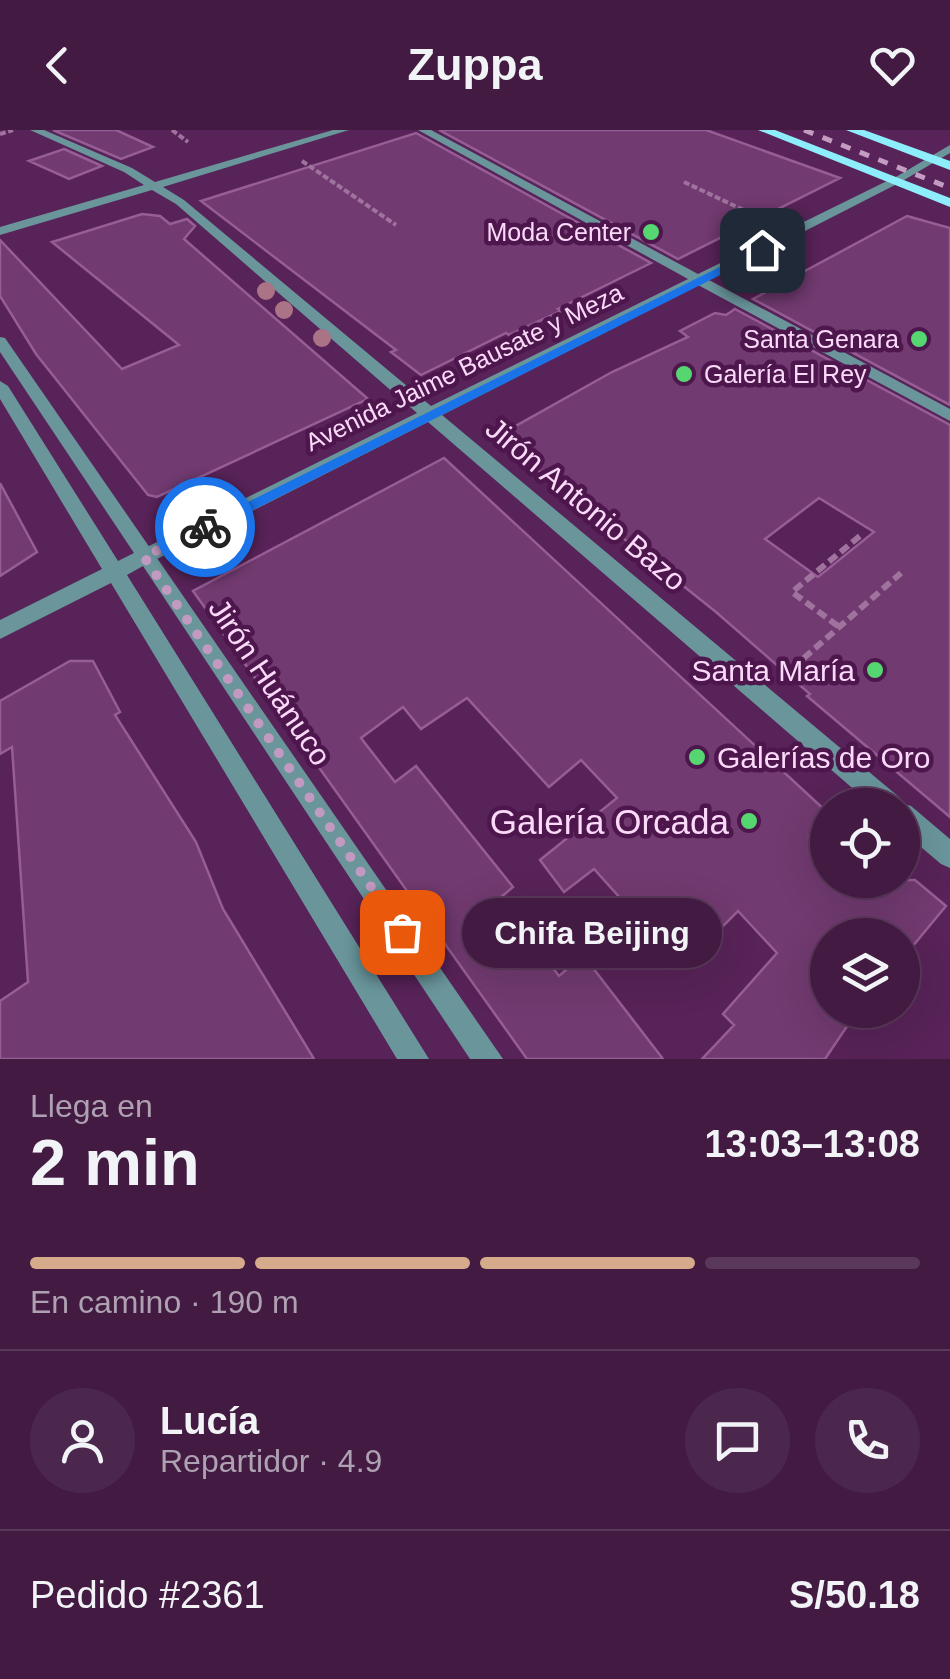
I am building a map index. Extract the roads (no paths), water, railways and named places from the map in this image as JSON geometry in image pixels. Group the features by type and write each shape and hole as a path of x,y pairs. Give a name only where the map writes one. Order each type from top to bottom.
{"main road":[{"path":"764,130 950,204"},
{"path":"852,130 950,166"}],"street":[{"name":"Jirón Antonio Bazo","path":"35,130 158,185 870,788"},
{"path":"0,231 344,130"},
{"path":"422,130 950,416"},
{"name":"Avenida Jaime Bausate y Meza","path":"0,630 794,234 895,182 950,148"},
{"name":"Jirón Huánuco","path":"0,342 488,1059"},
{"path":"0,386 414,1059"},
{"path":"920,830 950,856"}],"railway":[{"path":"804,130 950,188"}],"place":[{"name":"Moda Center","path":"651,232"},
{"name":"Santa Genara","path":"919,339"},
{"name":"Galería El Rey","path":"684,374"},
{"name":"Santa María","path":"875,670"},
{"name":"Galerías de Oro","path":"697,757"},
{"name":"Galería Orcada","path":"749,821"},
{"name":"Chifa Beijing","path":"402,932"}]}
